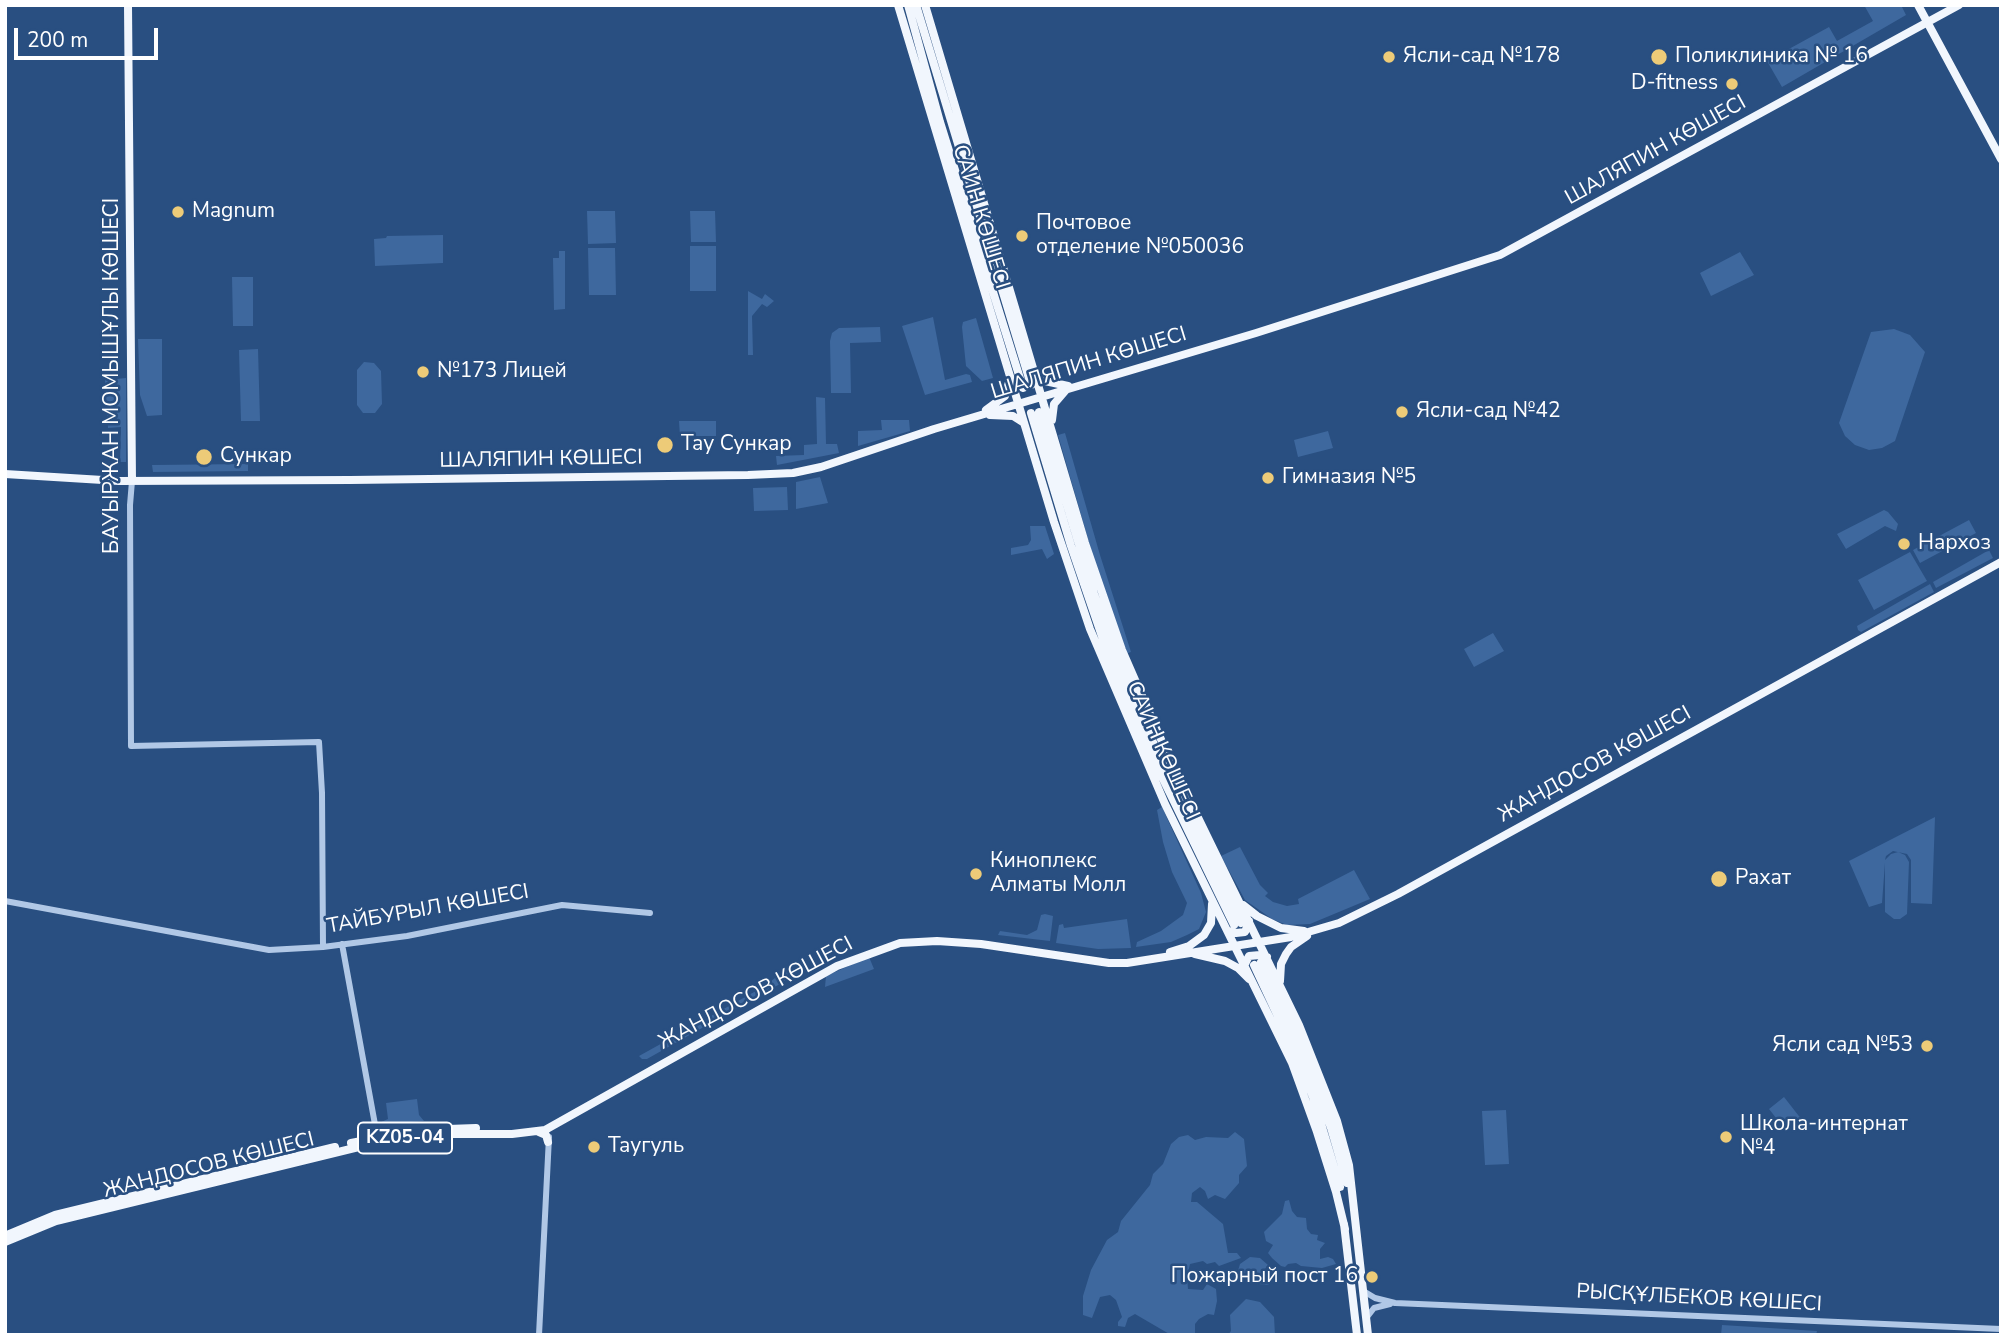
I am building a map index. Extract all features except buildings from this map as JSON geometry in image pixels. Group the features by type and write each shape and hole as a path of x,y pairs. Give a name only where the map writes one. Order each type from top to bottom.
{"main road":[{"name":"БАУЫРЖАН МОМЫШҰЛЫ КӨШЕСІ","path":"128,5 132,481"},
{"name":"САИН КӨШЕСІ","path":"898,5 1017,399 1054,434 1085,543 1122,650 1151,718 1238,899 1235,945 1257,962 1281,988 1312,1056 1337,1121 1349,1165 1353,1209"},
{"name":"САИН КӨШЕСІ","path":"908,5 1034,389"},
{"name":"САИН КӨШЕСІ","path":"916,5 960,184 1034,389"},
{"name":"САИН КӨШЕСІ","path":"925,5 1036,375 1032,414 1054,522 1090,629 1155,781 1209,894 1238,925 1259,942 1257,989 1292,1063 1336,1192 1345,1229"},
{"path":"1918,5 2001,159"},
{"name":"ШАЛЯПИН КӨШЕСІ","path":"5,474 132,481 545,478 793,473 821,467 980,415 1034,389 1071,387 1508,252 1959,5"},
{"path":"929,66 931,119"},
{"path":"929,66 956,113"},
{"path":"938,142 960,184"},
{"path":"968,151 972,197"},
{"path":"980,415 1005,396 1009,386 1009,372"},
{"path":"1036,375 1045,382 1071,387"},
{"path":"1054,434 1052,409 1056,400 1071,387"},
{"name":"САИН КӨШЕСІ","path":"1032,414 1151,745"},
{"name":"САИН КӨШЕСІ","path":"1032,414 1098,625 1151,745 1238,925"},
{"path":"980,415 1032,414"},
{"name":"ЖАНДОСОВ КӨШЕСІ","path":"5,1242 63,1220 370,1141 440,1134 539,1132 837,966 900,943 937,941 990,944 1109,963 1126,963 1314,931 1358,914 2001,562"},
{"path":"1103,617 1122,650"},
{"path":"1098,625 1105,665"},
{"path":"1127,717 1151,745"},
{"path":"1151,718 1151,745"},
{"path":"1165,953 1189,946 1204,935 1213,915 1209,894"},
{"path":"1238,899 1251,912 1270,923 1289,930 1314,931"},
{"path":"1281,988 1279,971 1286,954 1297,942 1314,931"},
{"path":"1189,952 1232,965 1243,972 1257,989"},
{"name":"ЖАНДОСОВ КӨШЕСІ","path":"1078,958 1126,958 1189,952"},
{"name":"САИН КӨШЕСІ","path":"1257,962 1297,1038 1320,1095 1340,1156 1353,1209"},
{"name":"САИН КӨШЕСІ","path":"1257,962 1313,1097 1333,1158 1345,1229"},
{"name":"ЖАНДОСОВ КӨШЕСІ","path":"5,1236 55,1215 435,1128 549,1128"},
{"path":"539,1132 546,1135 548,1142"},
{"path":"1353,1209 1368,1335"},
{"path":"1345,1229 1357,1335"}],"street":[{"name":"БАУЫРЖАН МОМЫШҰЛЫ КӨШЕСІ","path":"132,481 131,746 319,742 323,947"},
{"name":"ТАЙБУРЫЛ КӨШЕСІ","path":"5,901 269,950 323,947 407,936 554,906 580,905 650,913"},
{"path":"342,944 376,1130 370,1141"},
{"path":"539,1335 549,1128"},
{"path":"1364,1292 1374,1298 1395,1303"},
{"path":"1367,1317 1374,1308 1395,1303"},
{"name":"РЫСҚҰЛБЕКОВ КӨШЕСІ","path":"1395,1303 2001,1329"}],"shaded area":[{"path":"1864,5 1901,5 1906,15 1782,87 1767,61 1829,27 1837,41 1873,21"},
{"path":"587,211 615,211 616,243 588,244"},
{"path":"690,211 715,211 716,242 691,242"},
{"path":"443,235 443,263 375,266 374,239 387,236"},
{"path":"690,246 716,246 716,291 690,291"},
{"path":"588,248 615,248 616,295 589,295"},
{"path":"559,251 565,251 565,309 554,310 553,258 559,258"},
{"path":"1740,252 1754,275 1711,296 1700,273"},
{"path":"232,277 253,277 253,326 233,326"},
{"path":"748,291 762,299 765,294 774,301 767,307 762,304 752,316 753,355 748,355"},
{"path":"933,317 945,380 966,374 970,375 972,382 925,395 902,326"},
{"path":"976,318 993,378 982,381 966,366 962,327 963,322"},
{"path":"880,327 881,342 850,343 851,393 831,393 832,333 839,328"},
{"path":"1894,329 1910,335 1925,352 1895,441 1882,448 1869,450 1855,445 1845,436 1839,423 1871,332"},
{"path":"138,339 162,339 162,415 147,416 140,395"},
{"path":"258,349 260,421 241,421 239,350"},
{"path":"364,362 374,363 381,371 382,404 375,413 363,413 357,405 357,370"},
{"path":"126,378 126,462 120,462 121,427 108,428 105,380"},
{"path":"816,397 825,398 826,444 837,444 839,453 777,465 776,456 804,455 804,445 817,444"},
{"path":"881,420 909,420 910,431 858,446 858,431 882,430"},
{"path":"679,421 716,421 716,436 680,436"},
{"path":"1328,431 1333,448 1298,457 1294,440"},
{"path":"1065,433 1131,652 1125,654 1094,560 1058,435"},
{"path":"248,464 248,471 153,472 152,465"},
{"path":"820,477 828,503 796,509 796,482"},
{"path":"787,487 788,510 754,511 753,488"},
{"path":"1884,510 1898,524 1896,531 1885,526 1846,549 1837,534"},
{"path":"1969,520 1976,533 1920,563 1913,550"},
{"path":"1030,526 1045,526 1054,554 1047,559 1042,549 1011,555 1011,548 1028,545 1031,540"},
{"path":"1989,550 1993,558 1936,588 1933,582"},
{"path":"1910,552 1927,581 1874,610 1858,580"},
{"path":"1930,584 1934,592 1861,632 1858,630 1857,626"},
{"path":"1493,633 1504,651 1474,667 1464,649"},
{"path":"1162,807 1201,893 1206,912 1199,929 1187,935 1171,942 1136,947 1137,942 1161,931 1183,915 1187,903 1172,872 1163,842 1157,810"},
{"path":"1935,817 1932,904 1911,903 1911,860 1907,854 1898,852 1905,855 1909,862 1907,914 1900,919 1894,919 1885,912 1885,863 1882,903 1869,907 1849,861"},
{"path":"1240,847 1260,885 1268,893 1265,896 1273,902 1287,906 1299,904 1298,899 1354,870 1370,899 1310,924 1287,925 1272,919 1245,900 1221,856"},
{"path":"1041,915 1053,916 1050,941 998,935 1000,931 1027,935 1037,930"},
{"path":"1127,919 1131,948 1098,949 1056,943 1059,925 1063,924 1064,928"},
{"path":"869,957 874,969 825,987 826,976"},
{"path":"790,966 794,974 780,984 647,1059 639,1056 765,986"},
{"path":"1784,1097 1802,1120 1787,1132 1769,1109"},
{"path":"417,1099 419,1115 424,1121 381,1128 379,1123 388,1119 386,1103"},
{"path":"1506,1110 1509,1164 1485,1165 1482,1111"},
{"path":"1235,1132 1244,1139 1247,1166 1239,1175 1239,1183 1225,1199 1215,1195 1208,1199 1200,1187 1192,1193 1191,1202 1197,1202 1223,1224 1228,1253 1237,1253 1241,1258 1219,1266 1215,1262 1207,1264 1203,1261 1190,1264 1188,1289 1203,1290 1207,1284 1216,1289 1214,1315 1208,1314 1199,1319 1192,1335 1171,1335 1135,1314 1128,1318 1125,1327 1118,1326 1122,1317 1116,1300 1110,1295 1100,1297 1092,1318 1083,1315 1083,1296 1091,1270 1107,1240 1118,1232 1121,1221 1150,1185 1153,1174 1163,1164 1171,1144 1179,1137 1188,1135 1195,1140 1206,1137 1228,1138"},
{"path":"1289,1200 1297,1217 1306,1218 1307,1229 1311,1234 1318,1235 1317,1240 1325,1243 1320,1249 1320,1259 1328,1257 1336,1264 1322,1268 1296,1263 1285,1267 1268,1253 1273,1245 1266,1241 1264,1232 1282,1214 1285,1201"},
{"path":"1250,1257 1260,1258 1268,1265 1261,1274 1273,1276 1272,1282 1268,1285 1259,1284 1253,1280 1253,1271 1239,1279 1237,1274 1240,1264"},
{"path":"1246,1299 1260,1302 1274,1317 1275,1335 1228,1335 1231,1331 1230,1315"},
{"path":"1722,1325 1817,1331 1816,1335 1721,1335"}],"place":[{"name":"Ясли-сад №178","path":"1389,57"},
{"name":"Поликлиника № 16","path":"1659,57"},
{"name":"D-fitness","path":"1732,84"},
{"name":"Magnum","path":"178,212"},
{"name":"Почтовое отделение №050036","path":"1022,236"},
{"name":"№173 Лицей","path":"423,372"},
{"name":"Ясли-сад №42","path":"1402,412"},
{"name":"Тау Сункар","path":"665,445"},
{"name":"Сункар","path":"204,457"},
{"name":"Гимназия №5","path":"1268,478"},
{"name":"Нархоз","path":"1904,544"},
{"name":"Киноплекс Алматы Молл","path":"976,874"},
{"name":"Рахат","path":"1719,879"},
{"name":"Ясли сад №53","path":"1927,1046"},
{"name":"Школа-интернат №4","path":"1726,1137"},
{"name":"Таугуль","path":"594,1147"},
{"name":"Пожарный пост 16","path":"1372,1277"}]}
